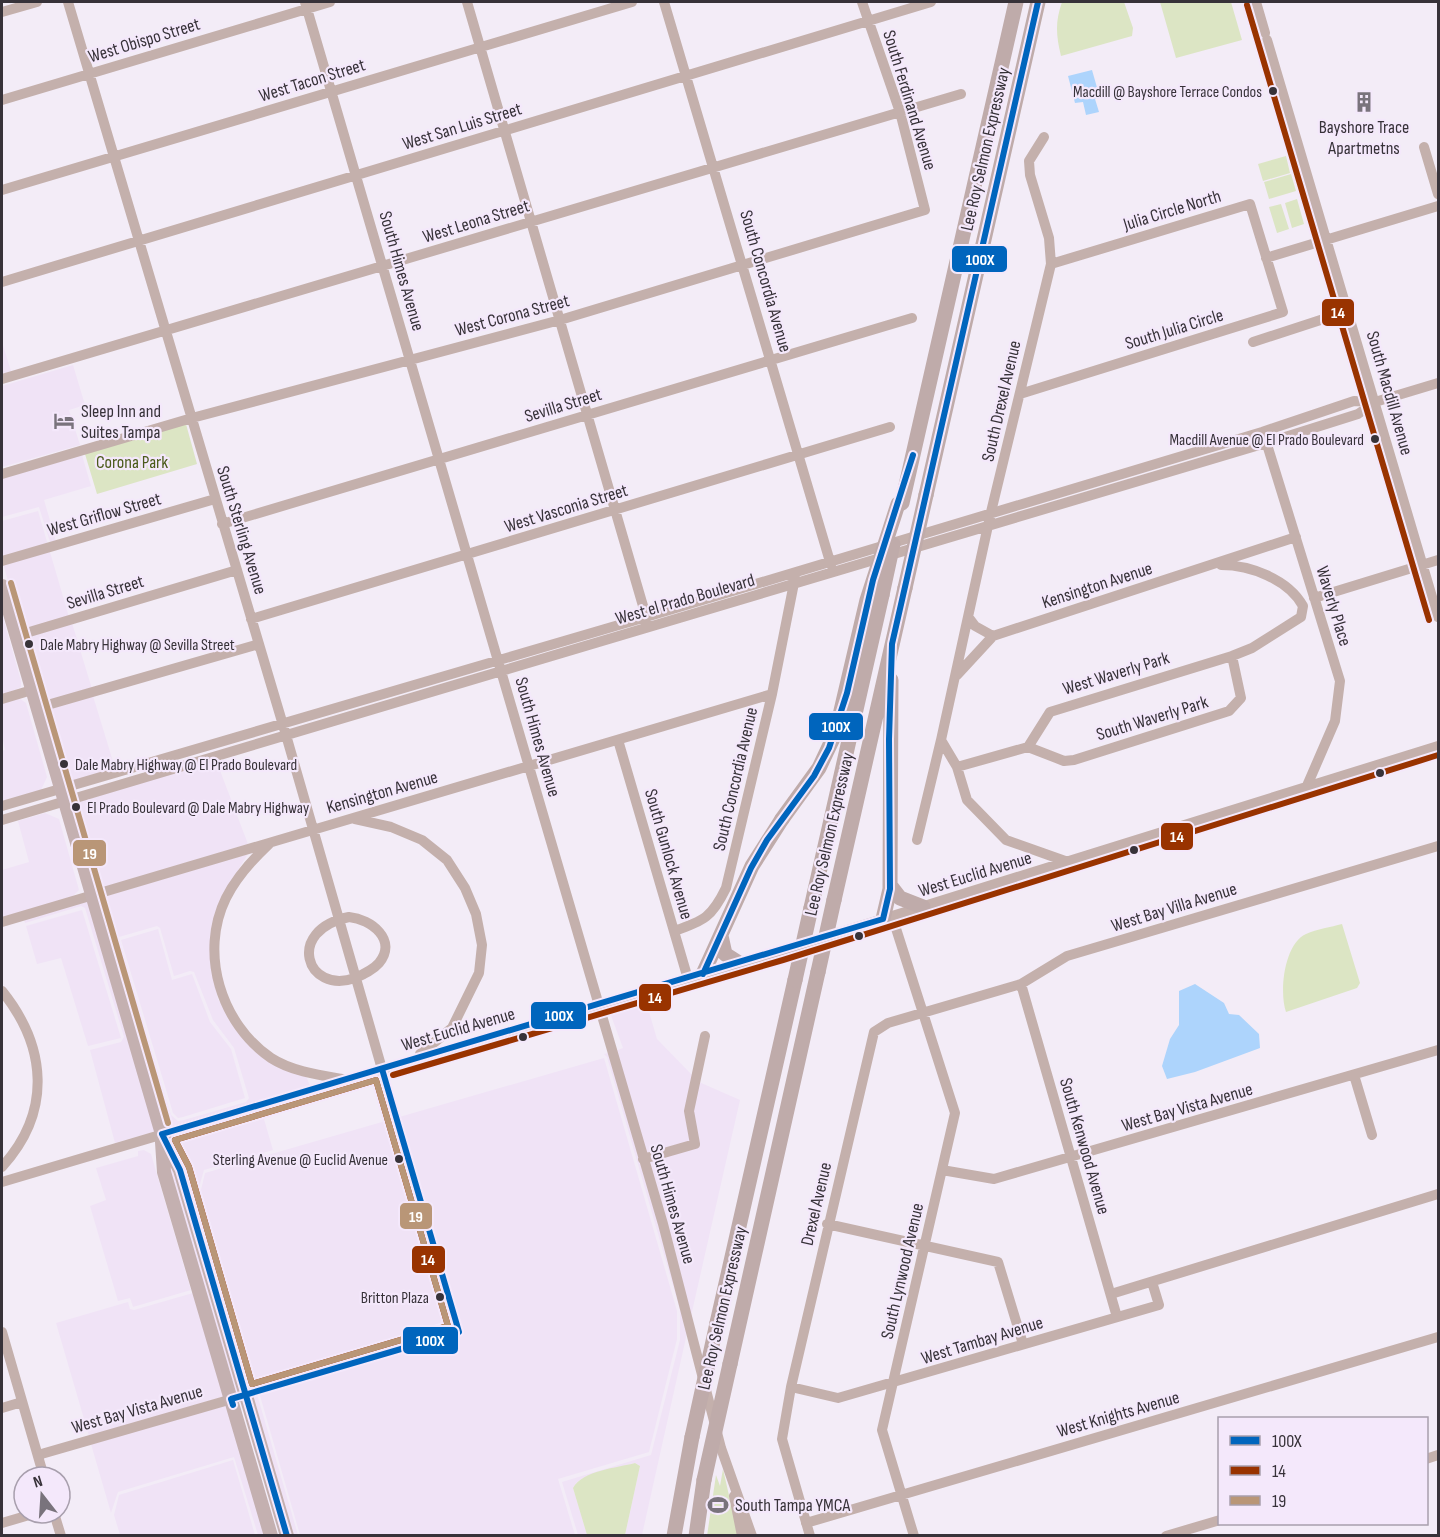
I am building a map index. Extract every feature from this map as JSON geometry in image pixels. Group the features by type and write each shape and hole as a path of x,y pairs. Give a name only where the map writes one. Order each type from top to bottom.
{"highway":[{"name":"Lee Roy Selmon Expressway","path":"674,1536 692,1437 717,1323 1016,2"},
{"name":"Lee Roy Selmon Expressway","path":"696,1536 704,1480 1038,2"},
{"path":"703,974 752,866 819,768 836,732 867,600 902,500"},
{"path":"887,918 890,885 889,730 892,644"},
{"path":"890,885 900,898 923,907"},
{"path":"721,936 725,954 739,963"}],"main road":[{"path":"2,592 162,1134 180,1170 287,1536"},
{"path":"162,1134 164,1172 271,1536"},
{"path":"254,1477 270,1505 281,1536"}],"street":[{"path":"2,12 38,2"},
{"name":"South Sterling Avenue","path":"68,2 286,735 382,1069"},
{"name":"West Obispo Street","path":"2,100 306,5 330,2"},
{"path":"467,2 648,622"},
{"name":"West Tacon Street","path":"2,190 632,2"},
{"name":"South Concordia Avenue","path":"664,2 715,167 831,566"},
{"name":"South Ferdinand Avenue","path":"862,2 900,112 925,210"},
{"name":"West San Luis Street","path":"2,282 931,2"},
{"name":"South Macdill Avenue","path":"1256,2 1438,617"},
{"name":"South Himes Avenue","path":"306,5 663,1224 732,1484 752,1536"},
{"name":"West Leona Street","path":"2,379 961,94"},
{"name":"South Drexel Avenue","path":"942,740 991,512 1050,264 1049,238 1030,175 1029,161 1044,137"},
{"path":"1424,147 1438,194"},
{"name":"Julia Circle North","path":"1050,264 1250,204 1266,258"},
{"path":"1266,258 1438,206"},
{"name":"West Corona Street","path":"2,474 192,418 560,320 925,210"},
{"name":"South Julia Circle","path":"1020,394 1283,312 1266,258"},
{"path":"1252,342 1348,311"},
{"name":"Sevilla Street","path":"222,524 912,318"},
{"name":"West el Prado Boulevard","path":"2,806 60,788 286,735 396,696 795,578 991,512 1126,477 1264,437 1354,401 1375,402 1438,383"},
{"name":"West Vasconia Street","path":"251,619 890,428"},
{"name":"Waverly Place","path":"1264,437 1340,681 1335,721 1306,788"},
{"name":"West el Prado Boulevard","path":"831,566 989,525 1126,477"},
{"name":"West Griflow Street","path":"2,561 215,499"},
{"name":"Kensington Avenue","path":"955,678 993,636 1296,537"},
{"path":"1303,606 1315,600 1438,560"},
{"name":"Kensington Avenue","path":"1211,565 1235,565 1268,575 1286,587 1303,606"},
{"name":"Sevilla Street","path":"16,636 237,570"},
{"name":"South Concordia Avenue","path":"674,931 704,921 713,911 726,888 772,694 795,578"},
{"name":"West Waverly Park","path":"1028,747 1050,712 1252,648 1301,617 1303,606"},
{"path":"969,618 983,632 993,636"},
{"path":"37,708 259,644"},
{"name":"South Waverly Park","path":"1028,747 1044,751 1064,761 1074,760 1229,711 1242,698 1232,656"},
{"path":"2,699 32,690"},
{"name":"Kensington Avenue","path":"2,922 772,694"},
{"name":"West el Prado Boulevard","path":"2,820 64,802 282,723 396,696"},
{"name":"South Gunlock Avenue","path":"618,740 688,979"},
{"path":"942,740 957,767 967,800 1006,840 1068,862"},
{"path":"918,840 942,740"},
{"name":"West Euclid Avenue","path":"2,1182 688,979 1438,746"},
{"path":"957,767 1028,747"},
{"path":"351,819 391,827 422,840 447,860 465,888 476,914 482,945 479,974 452,1028 414,1059"},
{"path":"271,842 252,860 226,898 216,927 214,953 222,998 250,1039 273,1059 298,1069 346,1079"},
{"name":"West Bay Villa Avenue","path":"924,1013 1021,984 1067,956 1438,846"},
{"path":"361,918 372,923 380,931 385,946 384,954 374,969 347,980 327,979 315,970 309,957 314,935 323,926 339,919 361,918"},
{"path":"887,918 924,1013"},
{"name":"South Kenwood Avenue","path":"1021,984 1117,1317"},
{"path":"2,991 20,1013 33,1043 38,1076 35,1108 23,1139 2,1167"},
{"name":"South Lynwood Avenue","path":"914,1536 882,1430 955,1113 924,1013"},
{"name":"Drexel Avenue","path":"810,1536 782,1439 790,1387 874,1032 888,1023 924,1013"},
{"path":"643,1159 695,1144 688,1112 705,1036"},
{"name":"West Bay Vista Avenue","path":"942,1170 994,1179 1438,1050"},
{"path":"1354,1075 1372,1135"},
{"path":"1111,1294 1438,1194"},
{"path":"828,1224 998,1262 1023,1344"},
{"name":"West Tambay Avenue","path":"790,1387 838,1398 893,1384 1158,1305 1152,1282"},
{"path":"2,1332 41,1465"},
{"name":"West Knights Avenue","path":"806,1523 1438,1337"},
{"name":"West Bay Vista Avenue","path":"38,1455 246,1395"},
{"path":"2,1408 22,1402"},
{"name":"South Himes Avenue","path":"732,1484 736,1515 742,1536"},
{"path":"1166,1536 1218,1521"}],"shaded area":[{"path":"2,342 11,371 2,374"},
{"path":"73,365 85,405 69,410 80,445 2,467 2,386"},
{"path":"82,455 91,486 44,500 56,541 50,542 39,507 2,517 2,479"},
{"path":"38,511 69,617 22,629 2,560 2,521"},
{"path":"2,614 21,687 2,696"},
{"path":"72,623 92,689 45,701 23,638"},
{"path":"93,696 115,768 69,782 48,709"},
{"path":"19,698 26,703 47,777 41,790 2,801 2,751 5,750 2,735 2,702"},
{"path":"216,760 248,844 94,890 69,805"},
{"path":"45,813 59,819 79,890 72,897 2,918 2,870 29,862 18,821"},
{"path":"248,854 222,896 213,976 218,999 247,1042 306,1076 310,1086 164,1129 96,899","holes":["157,926 160,928 174,976 194,972 213,1020 234,1048 249,1098 246,1102 184,1120 178,1121 171,1115 118,941 119,937"]},
{"path":"89,901 157,1131 115,1143 90,1050 121,1042 124,1037 85,908 81,906 25,923 24,920"},
{"path":"82,910 121,1038 88,1046 61,958 37,964 26,926"},
{"path":"158,929 172,980 192,974 210,1022 231,1049 245,1098 183,1117 178,1118 173,1113 121,940"},
{"path":"645,998 657,1039 692,1075 690,1141 645,1153 615,1051 623,1048 609,1010"},
{"path":"608,1053 659,1226 687,1333 642,1535 625,1535 640,1466 635,1463 585,1477 577,1482 573,1488 587,1535 578,1535 562,1482 651,1455 680,1340 680,1310 607,1057 604,1054"},
{"path":"604,1058 677,1311 677,1339 649,1452 558,1479 575,1535 300,1535 201,1190 205,1173"},
{"path":"699,1082 740,1100 691,1316 648,1162 696,1148 693,1112"},
{"path":"261,1109 273,1150 204,1170 198,1191 298,1535 291,1535 168,1137"},
{"path":"144,1150 151,1154 191,1290 133,1307 130,1298 118,1301 90,1206 106,1200 96,1168 138,1156 138,1151"},
{"path":"167,1153 177,1172 241,1392 233,1394 168,1172"},
{"path":"193,1293 226,1396 89,1436 56,1323 128,1302 130,1309 134,1310"},
{"path":"228,1404 267,1535 258,1535 234,1457 118,1492 111,1513 91,1444"},
{"path":"233,1460 255,1535 120,1535 114,1515 119,1495"}],"green space":[{"path":"1062,2 1124,2 1133,28 1132,36 1061,56 1057,29"},
{"path":"1160,2 1231,2 1242,40 1176,58"},
{"path":"1286,156 1290,173 1263,181 1258,164"},
{"path":"1291,174 1296,191 1269,199 1264,182"},
{"path":"1297,199 1304,224 1292,228 1285,203"},
{"path":"1281,204 1289,229 1277,233 1269,207"},
{"name":"Corona Park","path":"186,424 197,464 97,494 85,454"},
{"path":"1342,924 1360,983 1357,988 1286,1012 1283,981 1288,958 1293,948 1306,934"},
{"path":"635,1463 640,1466 625,1535 587,1535 573,1488 584,1477 592,1473"},
{"name":"South Tampa YMCA","path":"723,1469 738,1535 707,1536 716,1475 720,1486"}],"water":[{"path":"1092,70 1100,98 1095,99 1099,112 1086,115 1083,102 1075,103 1068,76"},
{"path":"1195,984 1224,1003 1229,1014 1239,1015 1259,1034 1260,1048 1195,1072 1167,1079 1162,1066 1170,1039 1179,1025 1179,991"}],"transit line":[{"name":"100X","path":"287,1536 180,1170 162,1134 883,919 890,889 889,739 892,644 1038,2"},
{"name":"14","path":"1247,5 1429,620"},
{"name":"100X","path":"703,974 751,868 767,840 814,776 829,748 847,693 873,580 913,455"},
{"name":"19","path":"11,583 168,1123"},
{"name":"14","path":"393,1075 783,960 1438,755"},
{"name":"100X","path":"233,1405 231,1399 459,1332 382,1069"},
{"name":"14","path":"376,1080 448,1326 252,1384 189,1167 175,1140 376,1080"},
{"name":"19","path":"376,1080 448,1326 252,1384 189,1167 175,1140 376,1080"}],"place":[{"name":"Macdill @ Bayshore Terrace Condos","path":"1273,91"},
{"name":"Bayshore Trace Apartmetns","path":"1364,102"},
{"name":"Sleep Inn and Suites Tampa","path":"64,421"},
{"name":"Macdill Avenue @ El Prado Boulevard","path":"1375,439"},
{"name":"Dale Mabry Highway @ Sevilla Street","path":"29,644"},
{"name":"Dale Mabry Highway @ El Prado Boulevard","path":"64,764"},
{"name":"El Prado Boulevard @ Dale Mabry Highway","path":"76,807"},
{"name":"Sterling Avenue @ Euclid Avenue","path":"399,1159"},
{"name":"Britton Plaza","path":"440,1297"},
{"name":"South Tampa YMCA","path":"718,1505"}]}
